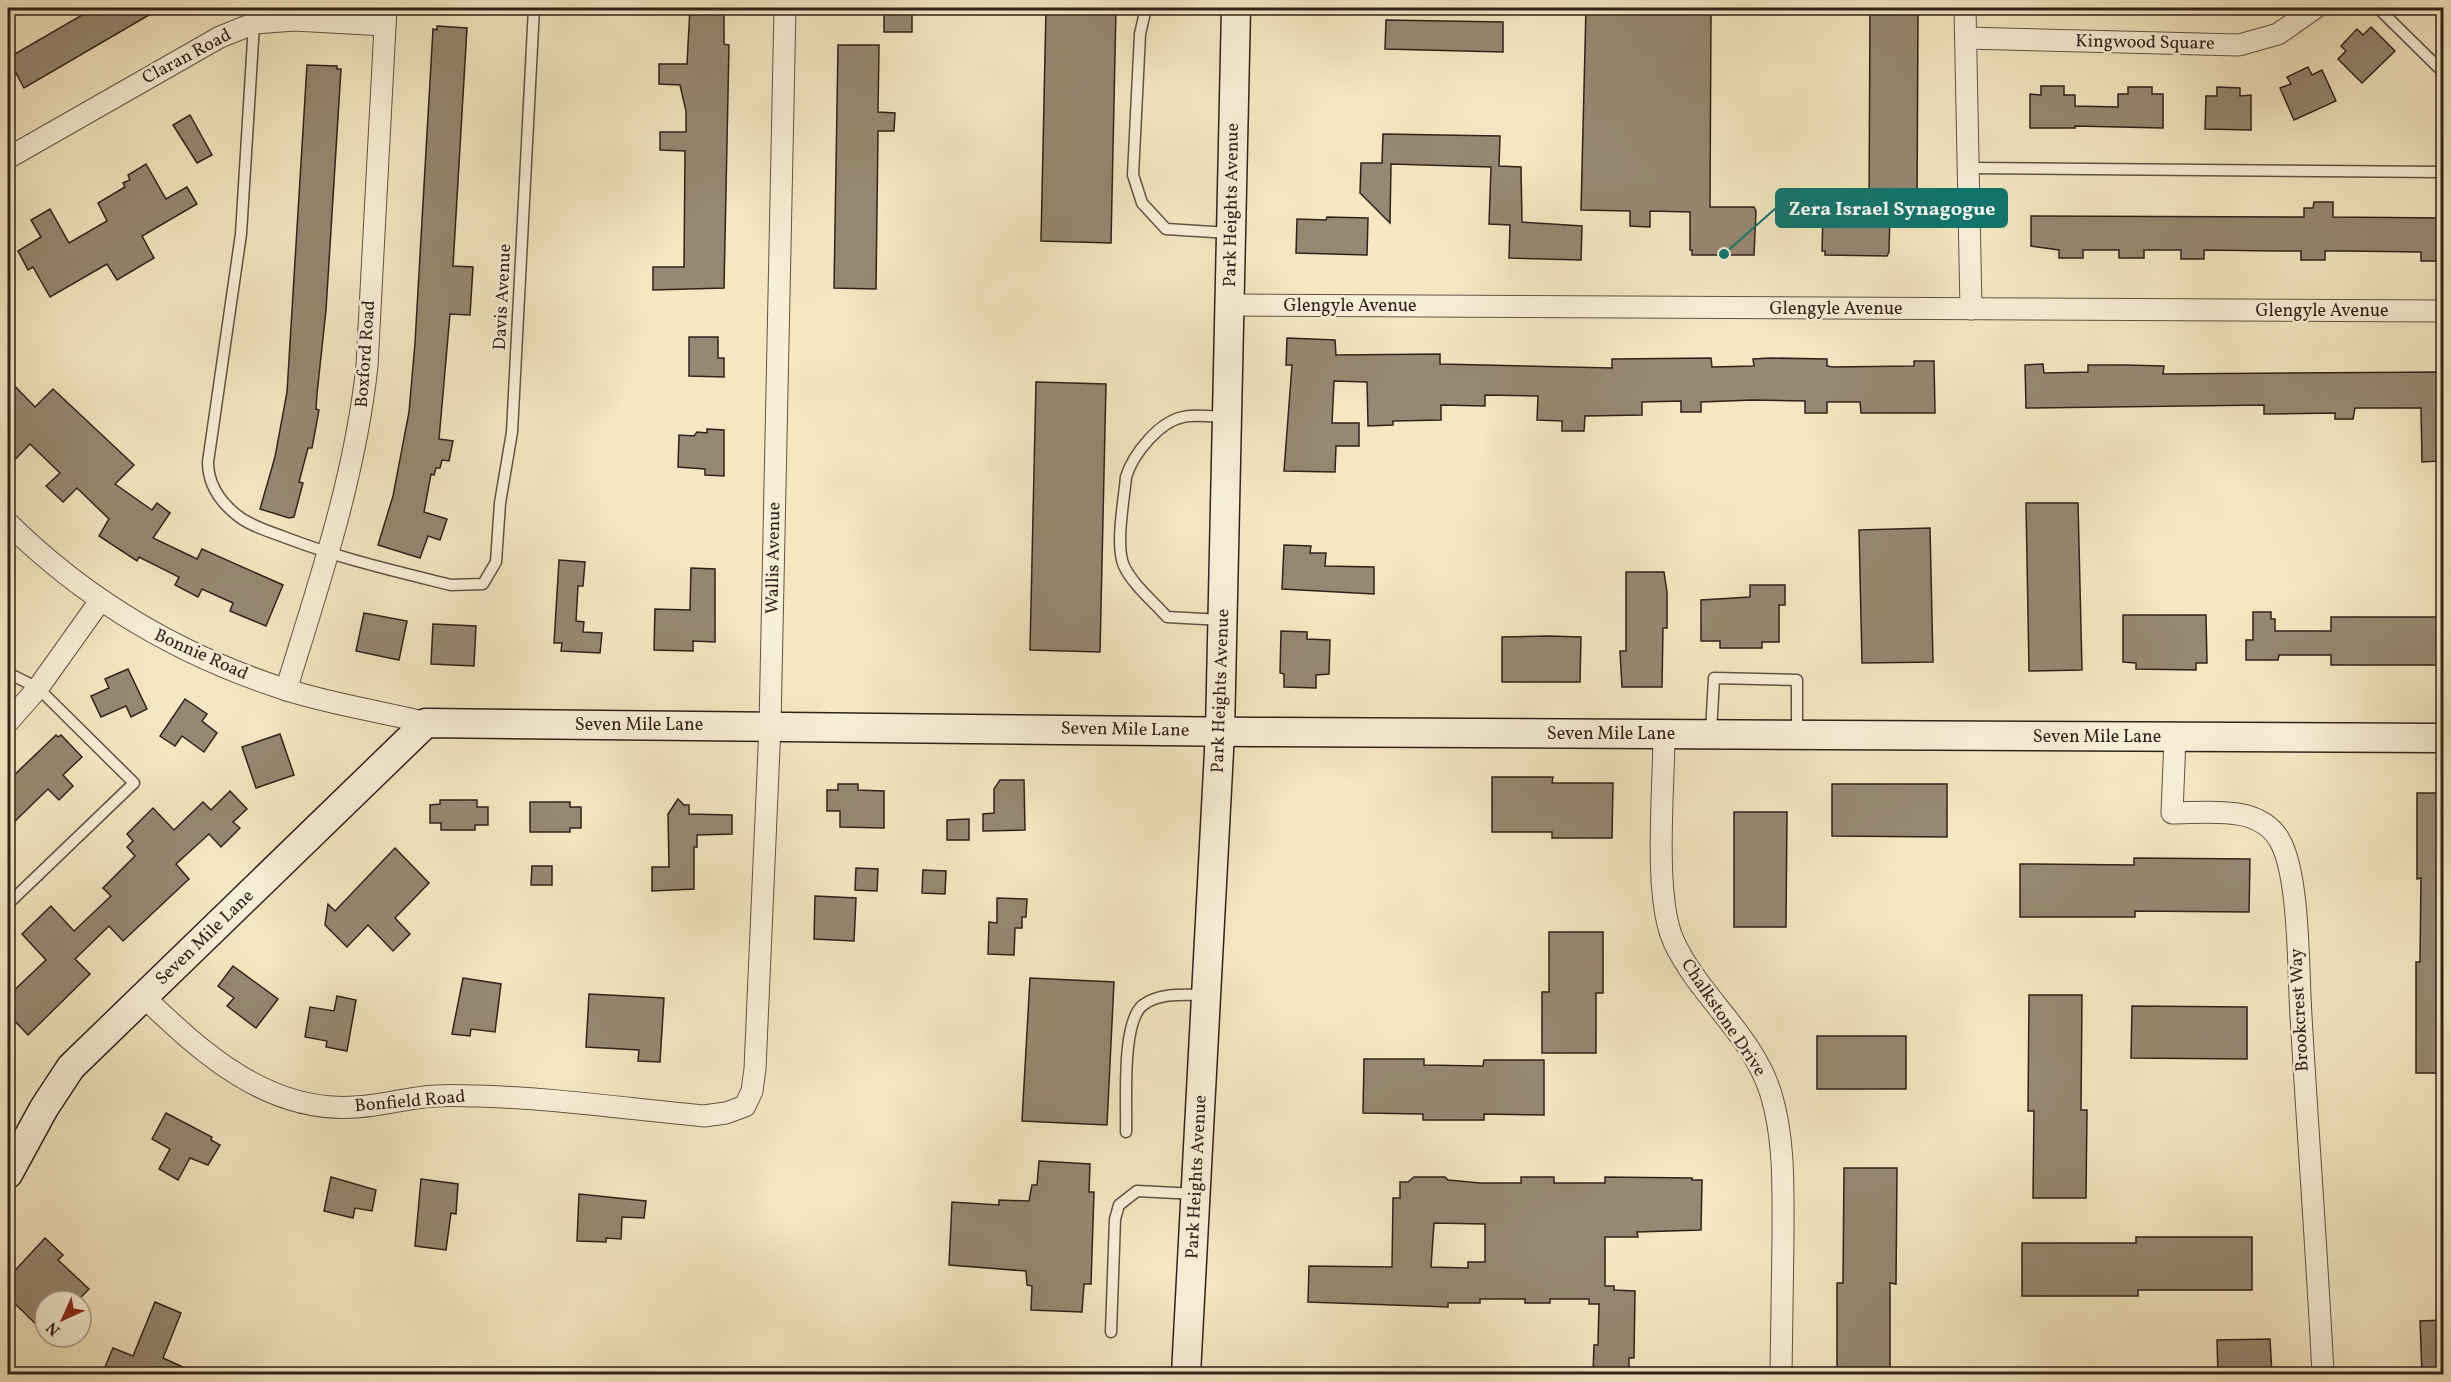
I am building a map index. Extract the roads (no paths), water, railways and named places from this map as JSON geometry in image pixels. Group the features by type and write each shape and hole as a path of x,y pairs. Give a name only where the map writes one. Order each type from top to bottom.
{"street":[{"name":"Wallis Avenue","path":"745,1106 752,1090 755,1069 770,726 785,8"},
{"name":"Park Heights Avenue","path":"1186,1374 1220,732 1236,8"},
{"path":"1965,8 1971,309"},
{"name":"Kingwood Square","path":"1966,38 2239,45 2278,34 2315,8"},
{"name":"Claran Road","path":"8,158 255,15 294,20 386,16"},
{"name":"Boxford Road","path":"286,690 328,554 361,422 367,366 386,16"},
{"name":"Glengyle Avenue","path":"1229,305 2444,311"},
{"name":"Bonnie Road","path":"8,523 100,601 147,631 196,656 286,690 426,723"},
{"path":"8,722 38,688 100,601"},
{"name":"Seven Mile Lane","path":"8,1174 48,1100 71,1066 426,723 1220,732 2444,738"},
{"name":"Chalkstone Drive","path":"1664,735 1662,873 1667,927 1688,967 1732,1024 1763,1073 1776,1120 1783,1180 1781,1374"},
{"name":"Brookcrest Way","path":"2175,738 2172,813 2237,813 2253,817 2268,826 2280,840 2292,880 2306,1109 2314,1184 2323,1374"},
{"name":"Bonfield Road","path":"144,997 187,1038 220,1064 282,1097 315,1105 354,1107 436,1096 480,1096 704,1116 726,1113 745,1106"}],"lane":[{"name":"Davis Avenue","path":"328,554 451,585 483,584 496,562 500,503 512,432 534,8"},
{"path":"1146,8 1140,34 1133,175 1137,195 1166,229 1231,233"},
{"path":"2378,8 2444,73"},
{"path":"255,15 241,234 208,462 208,479 212,488 237,515 253,525 328,554"},
{"path":"1969,168 2444,172"},
{"path":"1223,620 1167,616 1131,577 1124,565 1121,550 1126,477 1129,466 1137,455 1169,421 1185,417 1227,417"},
{"path":"8,673 38,688 134,783 8,904"},
{"path":"1710,735 1714,678 1797,680 1797,735"},
{"path":"1126,1132 1128,1056 1130,1027 1134,1013 1144,1004 1158,998 1206,995"},
{"path":"1111,1332 1115,1219 1119,1205 1137,1191 1196,1194"}],"place":[{"name":"Zera Israel Synagogue","path":"1724,254"}]}
